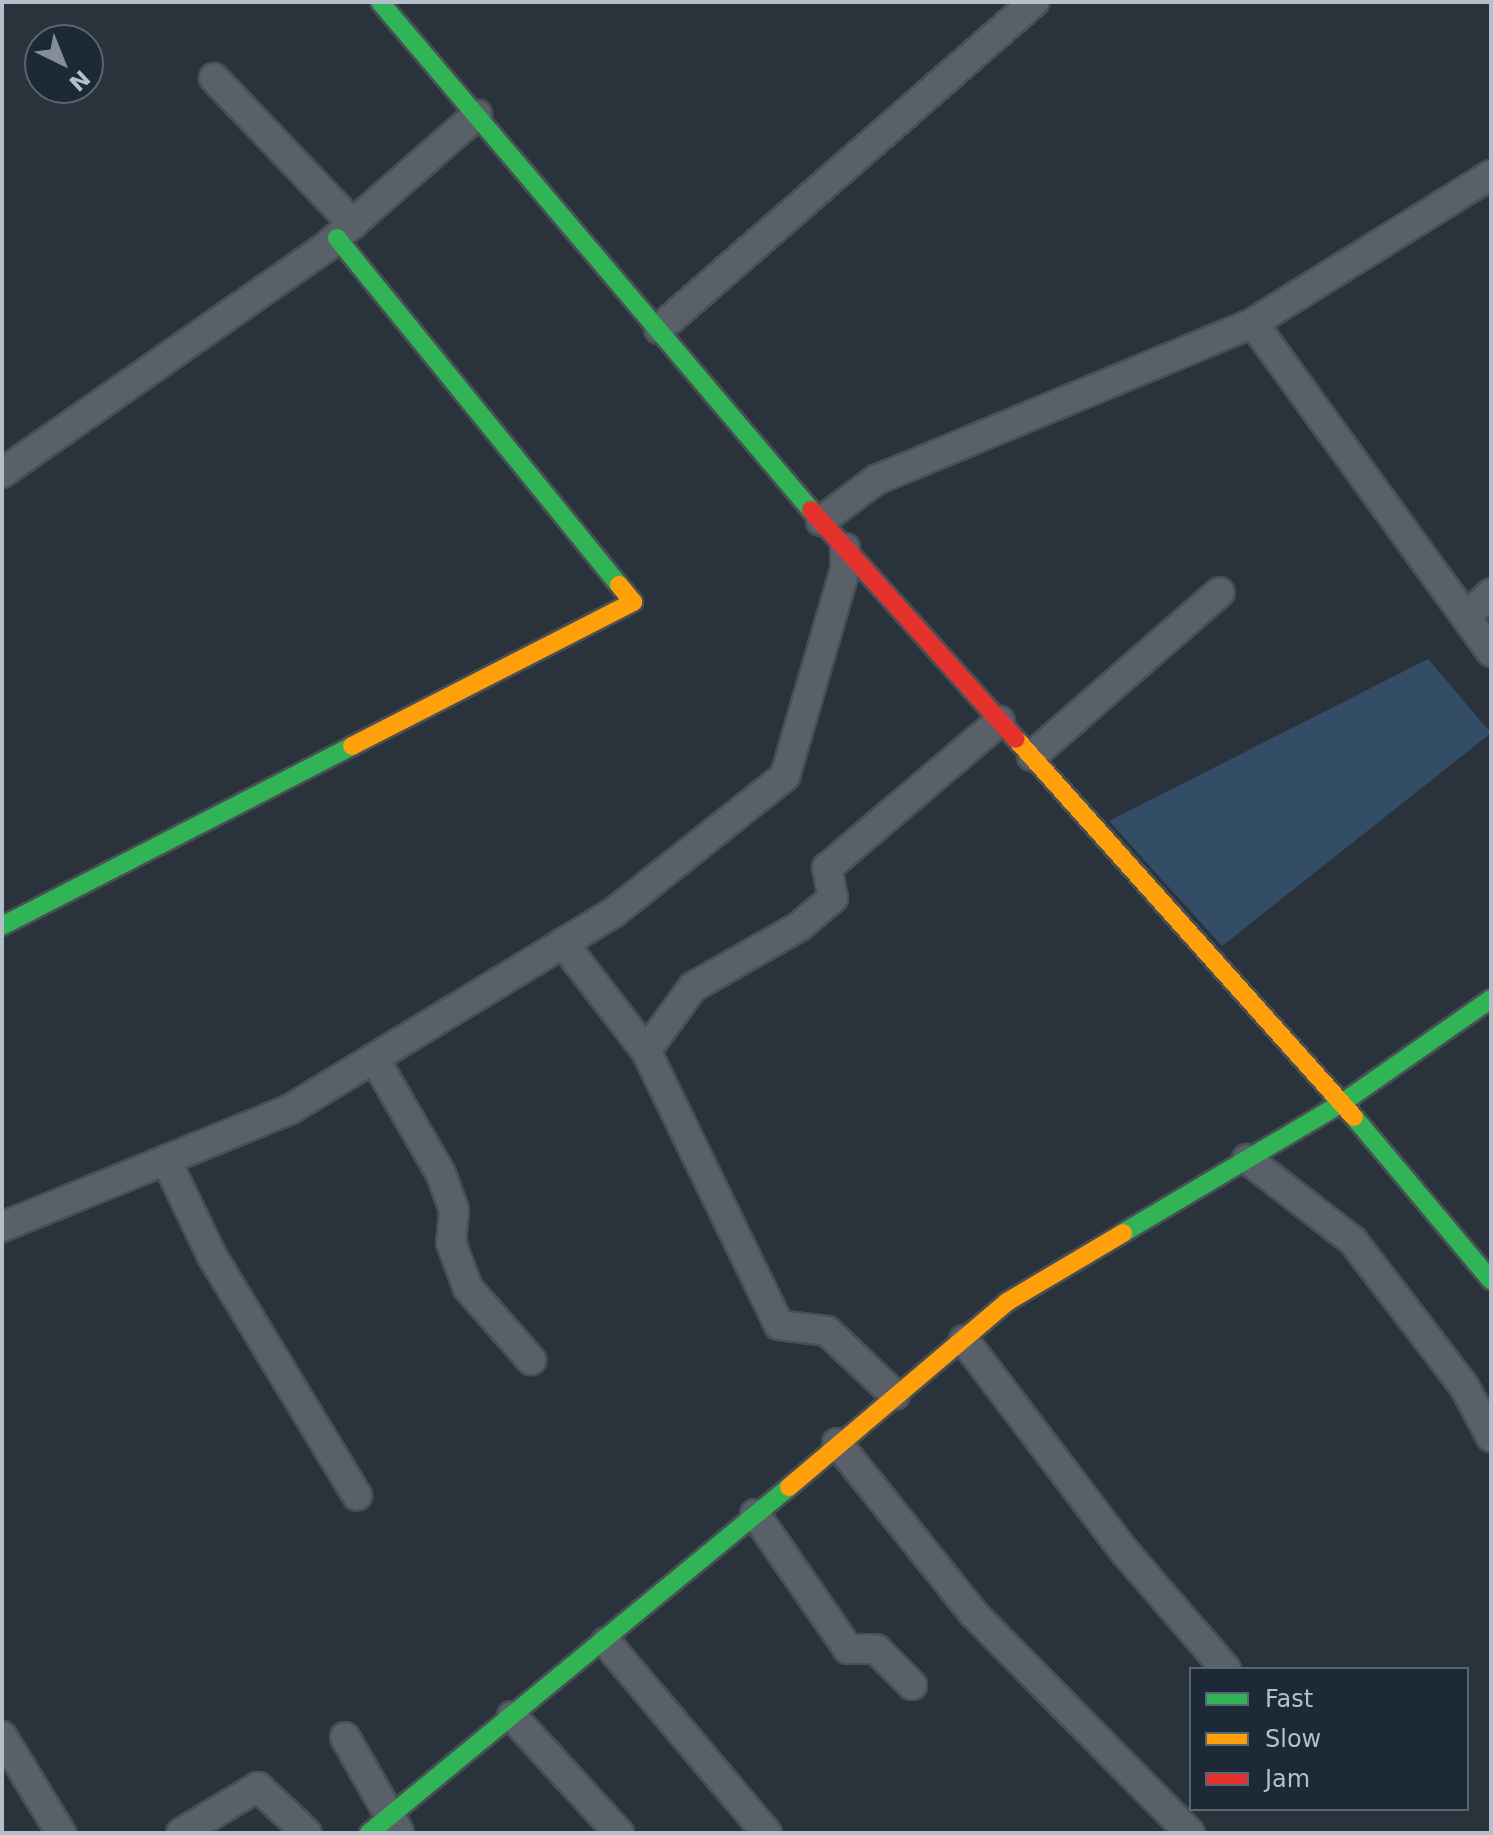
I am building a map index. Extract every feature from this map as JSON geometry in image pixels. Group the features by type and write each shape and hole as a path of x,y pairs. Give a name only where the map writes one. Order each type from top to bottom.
{"street":[{"path":"380,2 821,521 1342,1103 1491,1280"},
{"path":"659,329 1034,2"},
{"path":"2,926 633,602 345,231 214,78"},
{"path":"2,473 345,231 477,115"},
{"path":"821,521 876,480 1253,323 1491,175"},
{"path":"1253,323 1491,652"},
{"path":"2,1227 289,1110 613,913 785,776 845,570 845,548"},
{"path":"1032,756 1220,592"},
{"path":"1467,616 1491,594"},
{"path":"646,1051 693,987 800,926 833,898 827,868 1000,721"},
{"path":"563,943 646,1051 779,1325 827,1331 895,1395"},
{"path":"345,1737 385,1828 512,1716 606,1642 1007,1302 1342,1103 1488,1006"},
{"path":"374,1058 441,1174 454,1210 451,1243 468,1288 531,1360"},
{"path":"1247,1159 1353,1241 1464,1386 1491,1437"},
{"path":"166,1160 212,1256 357,1495"},
{"path":"964,1340 1124,1551 1224,1667"},
{"path":"837,1443 973,1613 1190,1833"},
{"path":"755,1514 848,1649 876,1649 912,1685"},
{"path":"606,1642 767,1833"},
{"path":"512,1716 619,1833"},
{"path":"2,1736 61,1833"},
{"path":"181,1833 258,1787 307,1833"}],"water":[{"path":"1428,659 1491,733 1222,946 1109,821"}],"traffic: fast":[{"path":"380,2 811,510"},
{"path":"337,238 619,585"},
{"path":"2,926 352,746"},
{"path":"1123,1233 1342,1103 1491,999"},
{"path":"1354,1117 1491,1280"},
{"path":"369,1833 789,1487"}],"traffic: slow":[{"path":"352,746 633,602 619,585"},
{"path":"1016,739 1354,1117"},
{"path":"789,1487 1007,1302 1123,1233"}],"traffic: jam":[{"path":"811,510 1016,739"}]}
